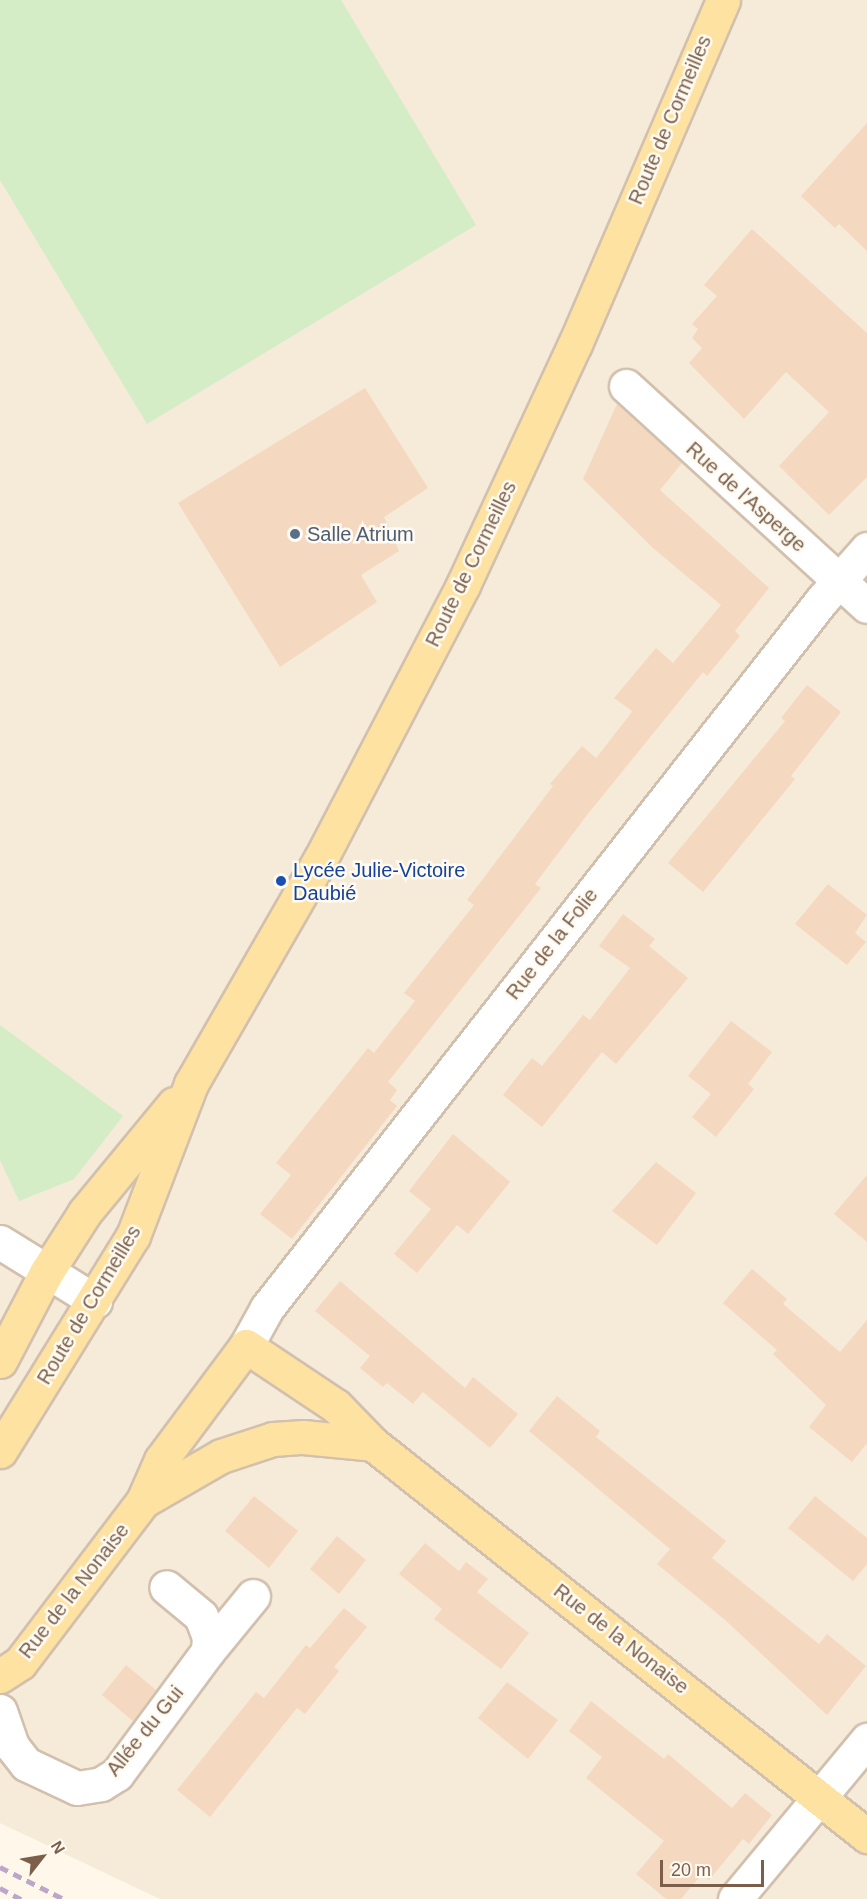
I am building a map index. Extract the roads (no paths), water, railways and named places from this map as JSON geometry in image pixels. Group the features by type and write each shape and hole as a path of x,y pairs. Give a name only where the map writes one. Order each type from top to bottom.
{"main road":[{"name":"Route de Cormeilles","path":"0,1452 133,1236 191,1084 320,860 463,585 575,344 717,8"},
{"name":"Route de Cormeilles","path":"0,1362 46,1274 85,1212 191,1084"},
{"name":"Rue de la Nonaise","path":"0,1676 20,1663 144,1501 161,1460 246,1346 336,1406 373,1444 867,1836"},
{"name":"Rue de la Nonaise","path":"144,1501 221,1456 273,1439 303,1437 373,1444"}],"street":[{"name":"Rue de l'Asperge","path":"626,386 867,606"},
{"name":"Rue de la Folie","path":"246,1346 267,1308 867,549"},
{"path":"0,1242 46,1274 95,1301"},
{"path":"166,1587 201,1616 209,1637 208,1651"},
{"name":"Allée du Gui","path":"0,1711 12,1746 26,1764 77,1788 101,1784 117,1774 208,1651 253,1596"},
{"path":"735,1899 822,1799 867,1740"}],"railway":[{"path":"0,1867 64,1899"},
{"path":"0,1888 21,1899"}],"place":[{"name":"Salle Atrium","path":"295,534"},
{"name":"Lycée Julie-Victoire Daubié","path":"281,881"}]}
